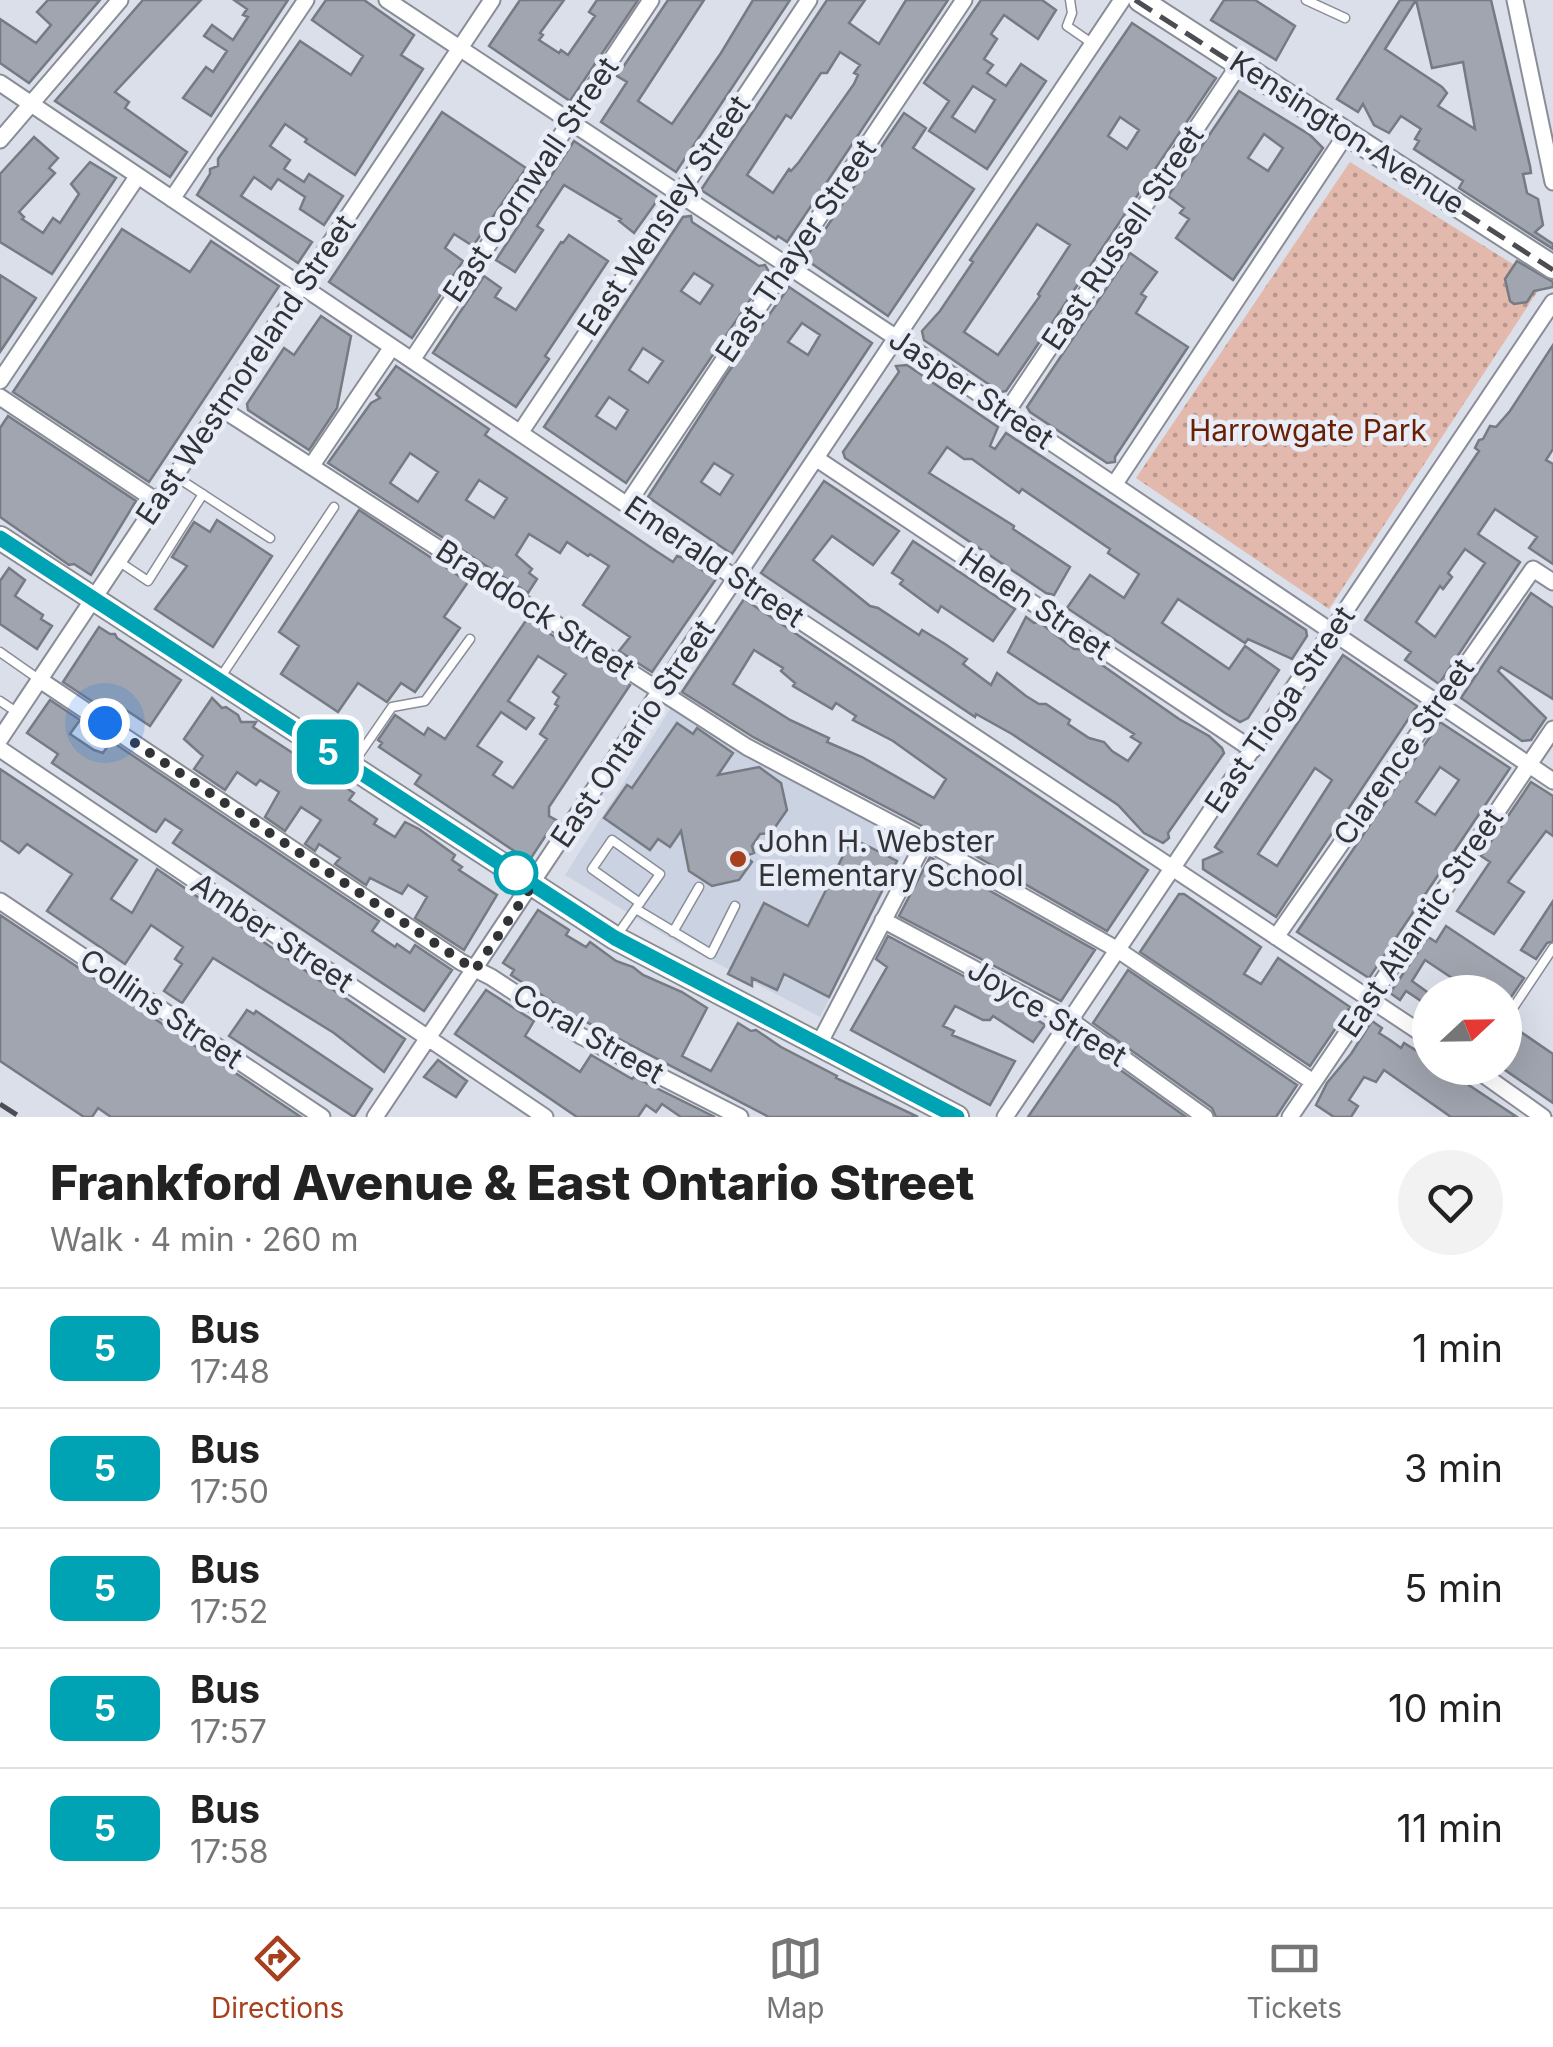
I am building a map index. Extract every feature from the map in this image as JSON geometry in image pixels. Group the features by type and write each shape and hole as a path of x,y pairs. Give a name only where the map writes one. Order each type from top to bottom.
{"main road":[{"name":"Kensington Avenue","path":"1140,0 1553,266"},
{"path":"0,538 615,938 957,1117"}],"street":[{"path":"0,140 120,0"},
{"path":"172,199 306,0"},
{"name":"Jasper Street","path":"386,0 898,339 1553,781"},
{"name":"East Westmoreland Street","path":"0,739 492,0"},
{"name":"East Cornwall Street","path":"412,360 651,0"},
{"name":"East Wensley Street","path":"520,432 809,0"},
{"name":"East Thayer Street","path":"628,503 964,0"},
{"name":"East Ontario Street","path":"375,1117 1122,0"},
{"path":"1515,0 1553,182"},
{"name":"East Russell Street","path":"1006,413 1240,63"},
{"name":"Emerald Street","path":"0,83 1412,1027"},
{"path":"1114,485 1347,133"},
{"path":"0,381 137,177"},
{"name":"East Tioga Street","path":"1005,1117 1553,302"},
{"path":"312,466 392,348"},
{"path":"0,396 158,502"},
{"name":"Braddock Street","path":"222,408 747,747 1118,950 1313,1082"},
{"name":"Helen Street","path":"817,458 1253,750"},
{"name":"Clarence Street","path":"1276,936 1533,568 1553,582"},
{"name":"Coral Street","path":"40,680 475,970 491,976 581,1036 740,1117"},
{"name":"East Atlantic Street","path":"1297,1114 1313,1082 1553,729"},
{"name":"Amber Street","path":"0,748 545,1117"},
{"path":"819,1044 925,841"},
{"name":"Collins Street","path":"0,901 322,1117"},
{"name":"Joyce Street","path":"883,920 1070,1020 1205,1117"},
{"path":"1498,1085 1543,1117"}],"lane":[{"path":"1070,0 1072,13 1067,26 1094,44"},
{"path":"1306,0 1345,18"},
{"path":"176,476 270,538"},
{"path":"118,561 148,581 204,494"},
{"path":"218,682 334,506"},
{"path":"351,767 392,707 425,701 470,639"},
{"path":"0,652 40,680"},
{"path":"0,702 18,713"},
{"path":"615,938 638,906 660,874 612,840 592,869 638,906 673,932 711,954 735,906"},
{"path":"673,932 698,887"},
{"path":"1522,994 1553,948"}],"shaded area":[{"name":"John H. Webster Elementary School","path":"672,706 748,755 908,843 820,1017 678,943 565,875"}],"green space":[{"name":"Harrowgate Park","path":"1350,162 1543,283 1329,609 1136,478"}],"building":[{"path":"48,0 100,0 29,83 0,63 0,19 36,43 51,25 37,12"},
{"path":"143,0 201,0 115,92 129,102 125,108 187,152 170,177 55,101"},
{"path":"234,0 288,0 211,116 183,98 206,67 213,72 227,51 204,36 212,25 233,40 248,17 243,15 247,9"},
{"path":"326,0 364,0 414,35 401,55 423,69 355,175 285,124 270,146 290,160 284,169 304,182 309,174 343,196 324,225 300,209 305,197 278,179 271,189 254,177 241,196 312,242 298,263 197,195 210,169 218,166 218,159 300,41 351,75 363,56 312,20"},
{"path":"520,0 564,0 539,40 568,55 595,16 589,12 597,0 638,0 570,101 489,46"},
{"path":"668,0 704,0 638,101 672,124 753,0 790,0 676,172 601,122 627,82 617,76"},
{"path":"827,0 865,0 849,23 879,44 906,0 948,0 787,242 778,236 776,239 701,190","holes":["840,52 860,65 854,73 858,75 854,84 773,193 747,175 786,115 791,118"]},
{"path":"981,0 1042,0 1056,10 1038,39 1004,15 991,34 997,39 984,59 993,65 987,73 1006,86 1021,64 1046,81 987,169 929,131 949,101 924,83","holes":["973,86 995,100 975,132 952,117"]},
{"path":"1224,0 1255,0 1295,26 1276,60 1211,20"},
{"path":"1400,0 1416,0 1491,0 1530,166 1531,173 1523,174 1527,193 1538,199 1543,225 1535,232 1553,244 1553,249 1459,188 1463,181 1414,149 1421,129 1401,116 1389,133 1374,125 1363,104 1358,112 1337,99","holes":["1416,0 1432,68 1463,62 1475,129 1438,106 1447,93 1442,87 1385,49"]},
{"path":"1132,23 1216,78 1006,391 1000,392 924,340 922,331 940,311 973,262 970,260","holes":["1120,117 1139,130 1127,149 1108,136","1037,224 1070,245 998,355 964,332"]},
{"path":"1239,91 1310,135 1323,148 1233,280 1176,238 1189,219 1180,213 1184,208 1168,196","holes":["1264,134 1283,148 1268,171 1248,158"]},
{"path":"442,112 526,168 473,246 454,234 445,248 463,261 412,338 329,282"},
{"path":"904,113 926,128 913,148 974,189 888,316 805,259"},
{"path":"34,137 58,158 49,168 55,173 19,212 22,219 43,233 53,218 60,223 79,194 71,184 90,162 116,178 52,274 0,242 0,174"},
{"path":"574,141 659,198 634,233 621,219 564,185 537,226 543,230 515,272 496,260"},
{"path":"691,216 692,222 759,266 765,265 769,272 626,483 544,427 683,217","holes":["694,273 713,285 700,304 681,291","643,348 663,361 648,383 629,370","609,397 628,410 616,429 596,416"]},
{"path":"122,229 190,272 211,241 279,286 149,482 13,392"},
{"path":"569,235 608,261 516,407 433,353 484,276 501,288 495,297 516,310"},
{"path":"1130,253 1157,272 1141,294 1146,297 1136,313 1188,347 1115,462 1107,463 1027,407"},
{"path":"1517,261 1553,282 1553,287 1534,291 1527,302 1514,304 1505,279"},
{"path":"0,275 36,298 0,352"},
{"path":"789,287 872,343 732,554 648,497","holes":["802,323 820,335 808,355 788,342","714,463 733,475 720,495 701,482"]},
{"path":"321,316 351,336 337,408 309,450 248,410 247,404 284,348 294,355"},
{"path":"1553,345 1553,449 1546,460 1553,464 1553,564 1529,548 1537,537 1495,509 1478,534 1520,562 1439,684 1405,660 1411,652 1365,620 1479,451 1475,448 1479,440 1510,411","holes":["1465,549 1485,563 1435,637 1416,622 1440,586 1443,589 1452,577 1448,573"]},
{"path":"907,365 998,427 990,446 995,449 1006,433 1306,630 1307,636 1292,659 1248,639 1245,643 1178,599 1162,623 1229,669 1245,646 1279,670 1248,718 1240,722 1225,713 1067,608 1090,575 1124,598 1139,574 1108,553 1110,549 1022,489 1019,493 972,459 964,459 947,447 929,473 1014,526 1013,529 1070,567 1054,595 845,458 843,452 899,372 896,366"},
{"path":"396,366 489,429 485,435 656,551 673,562 677,556 683,558 716,579 652,672 619,651 630,637 583,605 609,566 567,542 560,553 529,534 516,555 537,579 528,593 328,463 371,403 380,398 376,394","holes":["410,453 438,472 418,502 390,483","479,480 507,498 494,518 466,500"]},
{"path":"8,416 136,501 91,575 69,565 0,517 0,428"},
{"path":"824,481 899,531 873,565 832,536 813,560 870,606 919,635 922,630 945,644 967,659 963,664 991,685 997,673 1128,761 1141,743 1131,737 1134,734 1008,652 1026,617 1039,622 1222,748 1224,753 1168,833 1169,838 1163,843 1144,833 1118,805 1012,734 976,714 975,717 761,573"},
{"path":"359,510 468,582 444,617 460,628 415,692 401,683 387,702 358,683 338,712 281,674 299,646 279,632"},
{"path":"217,520 272,556 213,647 155,609 187,566 172,557 194,522 210,532"},
{"path":"913,541 1015,609 993,641 941,606 938,612 900,584 903,580 892,573"},
{"path":"9,568 25,580 15,596 52,626 37,649 0,624 0,581"},
{"path":"1531,593 1553,608 1553,699 1501,667 1498,671 1546,718 1531,740 1522,741 1461,698"},
{"path":"744,599 1148,870 1107,931 939,835 753,737 682,692","holes":["754,650 783,668 781,671 795,683 793,686 832,709 836,703 856,716 853,720 893,741 946,779 934,798 827,742 829,738 790,720 733,684"]},
{"path":"527,619 630,685 549,807 549,816 556,820 529,861 415,784 421,775 379,747 382,743 378,740 395,715 424,735 428,728 445,739","holes":["538,656 566,674 553,692 559,697 555,704 558,706 540,734 547,739 513,788 493,775 502,762 477,746 501,712 526,729 534,718 508,701"]},
{"path":"99,627 181,680 150,726 120,706 114,716 63,682"},
{"path":"1343,655 1417,706 1276,917 1203,869 1203,860 1222,852 1215,847","holes":["1315,768 1332,780 1277,866 1258,854"]},
{"path":"212,698 238,715 241,722 256,722 253,727 354,793 349,800 377,819 374,824 395,837 405,822 419,829 455,855 452,860 462,867 459,870 497,895 464,950 415,918 427,897 408,885 402,894 370,878 366,885 335,864 340,858 319,844 315,851 305,844 321,820 301,807 285,831 265,817 279,792 260,780 256,785 237,772 225,790 194,769 203,756 184,739"},
{"path":"50,700 80,720 70,734 103,753 111,741 379,921 372,931 395,947 397,944 410,953 415,945 452,970 424,1011 173,843 182,830 165,819 156,832 152,830 52,763 58,754 27,733"},
{"path":"1440,722 1510,768 1369,978 1297,932","holes":["1440,767 1459,780 1435,815 1416,802"]},
{"path":"677,723 693,734 697,728 733,753 718,775 759,767 781,783 787,810 771,833 760,834 752,846 754,853 745,856 752,862 739,880 712,886 689,871 681,831 670,847 658,839 650,850 604,818 627,785 632,788"},
{"path":"0,769 137,860 111,899 132,913 157,869 405,1039 384,1072 334,1033 213,958 182,1003 164,991 182,964 175,959 183,947 151,925 125,964 47,911 72,874 27,844 19,853 0,840"},
{"path":"1531,782 1553,796 1553,836 1546,831 1508,882 1524,892 1494,934 1457,911 1490,862 1481,856"},
{"path":"852,838 897,861 829,997 784,974 777,990 752,978 752,986 728,974 764,903 808,926"},
{"path":"930,857 1095,950 1061,1001 899,916"},
{"path":"1179,894 1261,947 1244,974 1261,984 1278,958 1350,1007 1310,1066 1140,952"},
{"path":"1553,901 1553,941 1536,959 1521,950"},
{"path":"538,910 569,930 566,935 586,947 590,942 616,961 707,1008 682,1056 711,1071 738,1023 836,1078 918,1117 769,1117 571,1014 511,975 514,970 503,963"},
{"path":"0,915 301,1117 111,1117 98,1108 92,1117 84,1117 0,1061"},
{"path":"1446,926 1520,975 1448,975 1425,960 1412,975 1412,995 1406,991 1400,1000 1390,993 1428,937 1436,942"},
{"path":"888,936 1005,998 1045,1025 1033,1042 993,1016 983,1020 955,1006 943,1026 954,1031 952,1035 1015,1061 990,1105 851,1030 887,967 876,959"},
{"path":"1128,970 1297,1085 1276,1117 1216,1117 1212,1108 1093,1023"},
{"path":"486,990 534,1021 525,1036 580,1072 591,1055 632,1079 715,1117 681,1117 662,1104 656,1112 646,1105 638,1117 577,1117 455,1034"},
{"path":"247,1010 254,1014 256,1011 372,1089 354,1117 229,1036"},
{"path":"1372,1021 1382,1028 1379,1033 1401,1048 1404,1043 1412,1048 1412,1085 1469,1085 1517,1117 1451,1117 1384,1070 1376,1082 1364,1077 1349,1100 1358,1106 1351,1117 1334,1117 1316,1105 1327,1083"},
{"path":"1522,1033 1553,1054 1553,1103 1522,1082"},
{"path":"1080,1041 1186,1117 1028,1117"},
{"path":"438,1060 467,1081 456,1097 424,1077"}],"railway":[{"path":"1135,0 1553,270"},
{"path":"0,1104 20,1117"}],"bus line":[{"name":"5","path":"0,538 615,938 957,1117"}],"place":[{"name":"John H. Webster Elementary School","path":"738,859"}],"route":[{"path":"105,723 475,970 533,884 516,873"}]}
